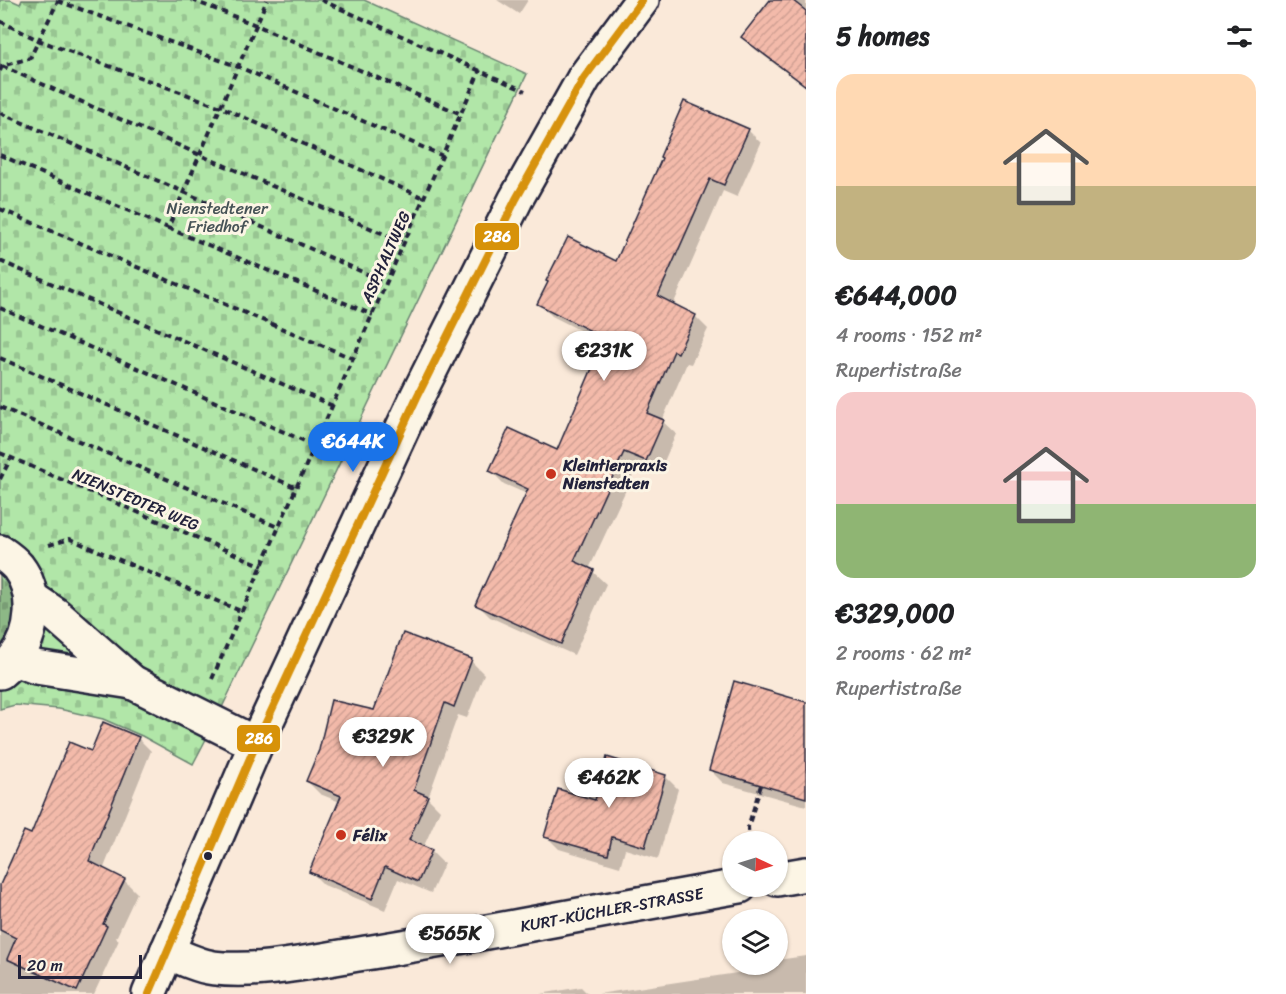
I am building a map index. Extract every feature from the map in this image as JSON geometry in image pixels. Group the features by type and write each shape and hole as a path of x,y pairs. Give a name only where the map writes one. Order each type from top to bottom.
{"street":[{"path":"149,994 256,744 380,476 516,199 584,78 642,0"},
{"path":"4,554 19,568 31,598 31,620 25,640 7,666"},
{"path":"31,598 56,615 132,681 256,744"},
{"path":"7,666 36,666 132,681"},
{"path":"788,877 806,874"},
{"name":"KURT-KÜCHLER-STRASSE","path":"167,951 213,968 250,970 456,938 722,889"}],"path":[{"path":"1,69 30,58 58,0 239,67 442,156"},
{"path":"192,0 256,25 461,114"},
{"path":"168,228 267,0"},
{"path":"321,0 525,91"},
{"name":"ASPHALTWEG","path":"0,21 38,40 221,107 424,198 197,714"},
{"path":"1,69 405,243"},
{"path":"424,198 480,70"},
{"path":"0,113 387,283"},
{"path":"0,155 373,315"},
{"path":"0,209 354,359"},
{"path":"0,261 333,406"},
{"path":"0,308 316,446"},
{"path":"0,358 297,488"},
{"path":"0,407 280,528"},
{"name":"NIENSTEDTER WEG","path":"0,453 263,566"},
{"path":"0,479 11,458"},
{"path":"4,554 70,539 243,612"},
{"path":"748,831 761,785"}],"green space":[{"name":"Nienstedtener Friedhof","path":"0,0 11,0 20,4 22,0 364,0 527,74 193,764 142,736 103,719 59,709 15,705 0,709"}],"building":[{"path":"770,0 792,0 806,11 806,86 741,37"},
{"path":"684,101 749,129 724,185 710,179 658,296 696,315 678,353 674,351 647,413 664,420 646,461 624,452 574,561 594,570 561,644 475,605 528,489 489,471 509,428 557,450 605,338 537,304 568,237 616,261 662,158 660,157"},
{"path":"403,633 472,659 454,707 445,703 414,790 428,796 409,840 432,850 418,882 385,867 372,899 309,872 341,796 306,781 319,750 331,700 374,710"},
{"path":"734,681 806,702 806,798 709,770"},
{"path":"103,722 139,737 89,861 125,879 103,924 107,926 77,991 7,959 16,938 0,930 0,885 24,831 31,834 69,742 91,751"},
{"path":"607,757 666,775 645,847 612,837 608,855 544,837 558,789 595,800"}],"transit line":[{"name":"286","path":"149,994 256,744 417,397 516,199 584,78 642,0"}],"place":[{"name":"Kleintierpraxis Nienstedten","path":"551,474"},
{"name":"Félix","path":"341,835"}]}
